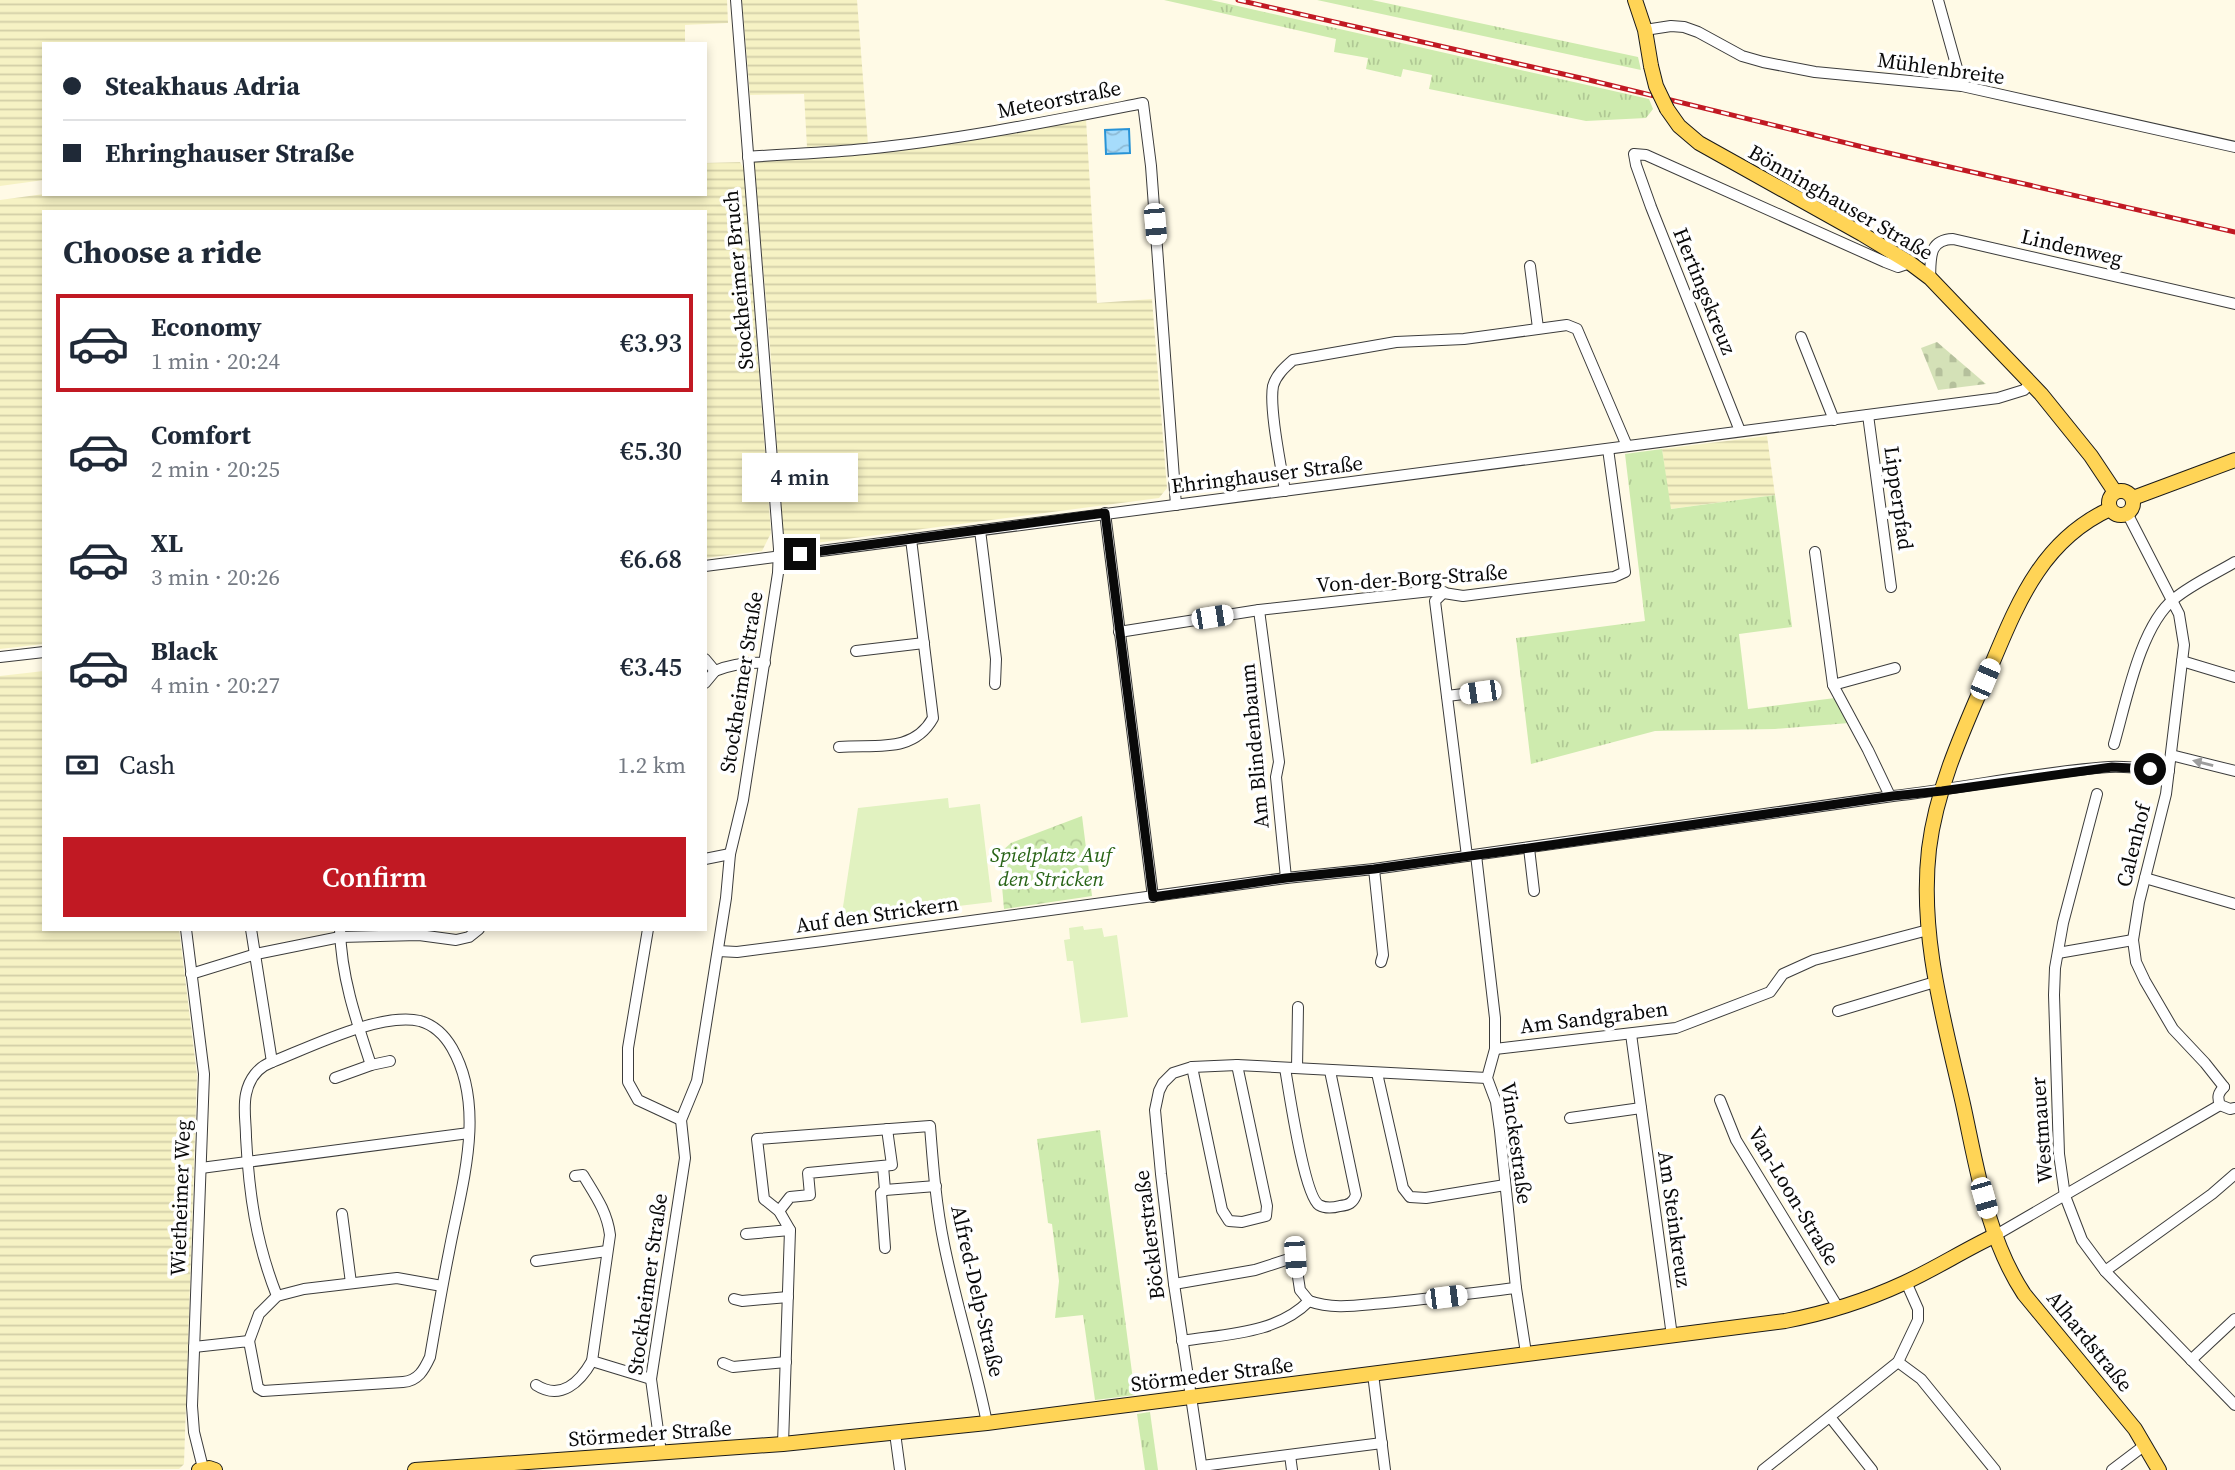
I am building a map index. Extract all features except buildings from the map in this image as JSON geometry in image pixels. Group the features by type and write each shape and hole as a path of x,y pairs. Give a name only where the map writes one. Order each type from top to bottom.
{"main road":[{"name":"Bönninghauser Straße","path":"1635,0 1645,30 1656,86 1679,126 1699,143 1910,263 1930,278 2031,383 2091,456 2115,492"},
{"path":"2133,498 2235,460"},
{"path":"2115,492 2127,492 2133,498 2133,507 2127,513 2116,514 2110,509 2110,498 2115,492"},
{"name":"Alhardstraße","path":"2110,509 2062,541 2028,586 1996,654 1942,791 1929,848 1928,930 1936,982 1984,1198 2010,1274 2145,1445 2159,1470"},
{"name":"Störmeder Straße","path":"415,1470 783,1444 988,1423 1785,1321 1839,1309 1906,1282 1996,1235"}],"street":[{"name":"Stockheimer Bruch","path":"736,0 779,556"},
{"path":"1938,0 1962,86"},
{"name":"Mühlenbreite","path":"1645,30 1684,27 1742,56 1815,72 1962,86 2235,147"},
{"name":"Meteorstraße","path":"748,157 904,144 1025,126 1143,103 1151,166 1176,505"},
{"name":"Hertingskreuz","path":"1740,431 1634,154 1646,155 1885,262 1898,267 1910,263"},
{"name":"Lindenweg","path":"1930,278 1931,253 1936,244 1953,239 2235,304"},
{"path":"1530,266 1538,328"},
{"path":"1285,491 1273,402 1273,385 1282,369 1293,360 1396,342 1464,339 1567,325 1577,329 1627,446"},
{"path":"1801,337 1834,420"},
{"name":"Ehringhauser Straße","path":"707,566 1998,398 2024,390 2031,383"},
{"name":"Lipperpfad","path":"1868,415 1891,587"},
{"name":"Von-der-Borg-Straße","path":"1119,632 1259,610 1431,592 1463,596 1614,577 1625,572 1608,449"},
{"path":"1105,513 1153,897"},
{"name":"Calenhof","path":"2127,513 2173,600 2182,629 2182,661 2169,771 2161,819 2135,921 2133,940 2136,962 2173,1029 2229,1087"},
{"path":"980,530 996,659 995,684"},
{"path":"839,747 896,744 915,738 926,730 933,718 912,539"},
{"path":"1815,552 1833,685 1890,796"},
{"name":"Stockheimer Straße","path":"661,1453 651,1380 685,1158 681,1120 697,1081 726,898 730,854 743,800 765,663 779,556"},
{"path":"2114,744 2135,671 2152,626 2173,600 2235,562"},
{"name":"Vinckestraße","path":"1444,592 1435,601 1495,1018 1495,1049 1487,1078 1496,1102 1516,1288 1526,1353"},
{"name":"Am Blindenbaum","path":"1259,610 1279,762 1276,777 1286,878"},
{"path":"856,651 924,643"},
{"path":"0,657 42,652"},
{"path":"707,661 715,671"},
{"path":"2182,661 2235,677"},
{"path":"707,681 715,671 728,666 751,662 765,663"},
{"path":"1833,685 1895,668"},
{"path":"1447,696 1480,692"},
{"path":"2171,755 2235,771"},
{"name":"Auf den Strickern","path":"718,951 737,952 1286,878 1374,869 2112,767 2169,771"},
{"name":"Westmauer","path":"2097,794 2066,911 2054,995 2059,1154 2064,1196 2082,1240 2105,1271 2235,1405"},
{"path":"1529,848 1534,891"},
{"path":"707,859 730,854"},
{"path":"1374,869 1383,955 1381,962"},
{"path":"2146,878 2235,904"},
{"name":"Am Sandgraben","path":"1495,1049 1676,1028 1770,992 1783,974 1804,964 1928,930"},
{"name":"Wietheimer Weg","path":"186,931 204,1074 192,1406 194,1432 206,1469"},
{"path":"251,931 271,1057"},
{"path":"191,974 340,933 419,932 456,940 469,937 476,931"},
{"path":"648,931 628,1048 628,1082 638,1100 681,1120"},
{"path":"340,933 342,962 371,1065"},
{"path":"2058,953 2133,940"},
{"path":"1838,1012 1936,982"},
{"path":"1298,1007 1291,1068 1298,1141 1309,1187 1317,1203 1327,1208 1349,1205 1356,1195 1330,1071"},
{"path":"277,1296 257,1234 248,1162 246,1093 256,1071 271,1057 359,1028 408,1020 422,1022 446,1038 458,1060 466,1086 469,1133 430,1357 423,1372 409,1382 263,1391 258,1388 249,1341 259,1314 277,1296 304,1289 397,1278 442,1286"},
{"name":"Am Steinkreuz","path":"1631,1034 1672,1336"},
{"path":"335,1078 371,1065 390,1062"},
{"path":"1237,1065 1267,1206 1266,1216 1255,1220 1229,1221 1222,1210 1217,1191 1192,1067 1237,1065 1487,1078"},
{"name":"Böcklerstraße","path":"1192,1067 1173,1073 1163,1083 1155,1110 1174,1284 1202,1468"},
{"path":"1377,1073 1403,1188 1410,1198 1426,1198 1506,1185"},
{"path":"2229,1087 2219,1092 2217,1098 2220,1105 2235,1108"},
{"name":"Van-Loon-Straße","path":"1720,1100 1736,1139 1839,1309"},
{"path":"1996,1235 2220,1105"},
{"path":"1570,1118 1641,1108"},
{"name":"Alfred-Delp-Straße","path":"887,1129 930,1126 944,1243 988,1423"},
{"path":"779,1211 790,1197 810,1195 808,1173 892,1165 887,1129 757,1139 764,1199 779,1211 790,1230 783,1444"},
{"path":"201,1168 469,1133"},
{"path":"883,1166 885,1190"},
{"path":"2105,1271 2212,1194 2235,1174"},
{"path":"536,1385 545,1391 562,1390 575,1385 583,1378 593,1361 610,1235 608,1219 601,1203 583,1175 575,1176"},
{"path":"885,1248 881,1193 885,1190 936,1186"},
{"path":"342,1214 351,1283"},
{"path":"746,1234 790,1230"},
{"path":"536,1261 607,1251"},
{"path":"1174,1284 1255,1270 1295,1257 1300,1290 1309,1301 1322,1306 1422,1300 1516,1288"},
{"path":"1763,1470 1898,1362 1917,1320 1918,1309 1906,1282"},
{"path":"734,1299 742,1301 788,1297"},
{"path":"1182,1340 1279,1323 1299,1312 1309,1301"},
{"path":"2190,1360 2235,1319"},
{"path":"194,1347 249,1341"},
{"path":"593,1361 651,1380"},
{"path":"723,1363 733,1367 786,1362"},
{"path":"1898,1362 1921,1379 1994,1470"},
{"path":"1373,1374 1385,1470"},
{"path":"1830,1417 1872,1470"},
{"path":"895,1433 900,1470"},
{"path":"1202,1468 1382,1443"},
{"path":"2112,1470 2145,1445"},
{"path":"1290,1455 1292,1470"}],"shaded area":[{"path":"0,0 727,0 728,23 685,25 685,42 42,42 42,180 0,186"},
{"path":"742,0 857,0 868,144 807,147 804,94 750,95"},
{"path":"1086,119 1097,303 1152,299 1167,488 1159,498 793,546 787,541 783,531 769,332 753,161 882,151 1027,131"},
{"path":"740,162 744,169 771,533 762,551 707,558 707,210 42,210 42,644 0,649 0,200 42,194 707,196 707,163"},
{"path":"1767,436 1775,495 1670,509 1662,449"},
{"path":"42,671 42,931 179,931 197,1075 184,1464 179,1469 0,1470 0,676"}],"green space":[{"path":"1164,0 1211,0 1649,99 1653,109 1646,118 1586,121 1429,89 1432,75 1403,69 1401,77 1366,69 1368,58 1334,52 1336,39"},
{"path":"1317,0 1372,0 1638,57 1641,70"},
{"path":"1937,342 1986,384 1938,390 1921,348"},
{"path":"1662,449 1671,509 1775,495 1792,627 1739,634 1748,709 1835,698 1849,723 1775,729 1655,731 1531,764 1516,638 1645,621 1625,454"},
{"path":"948,798 949,808 980,804 992,902 841,920 858,808"},
{"name":"Spielplatz Auf den Stricken","path":"1082,816 1092,896 1004,909 1000,863 1002,851 1011,843"},
{"path":"1083,926 1084,930 1102,928 1104,937 1117,935 1128,1017 1081,1023 1073,961 1067,961 1064,940 1070,939 1069,928"},
{"path":"1100,1130 1135,1395 1095,1400 1083,1315 1055,1318 1059,1281 1037,1139"},
{"path":"1150,1412 1158,1470 1145,1470 1137,1414"}],"water":[{"path":"1129,129 1130,153 1106,154 1105,130"}],"railway":[{"path":"1238,0 2235,232"}],"route":[{"path":"800,554 1105,513 1153,897 1529,848 2053,774 2112,767 2150,769"}]}
